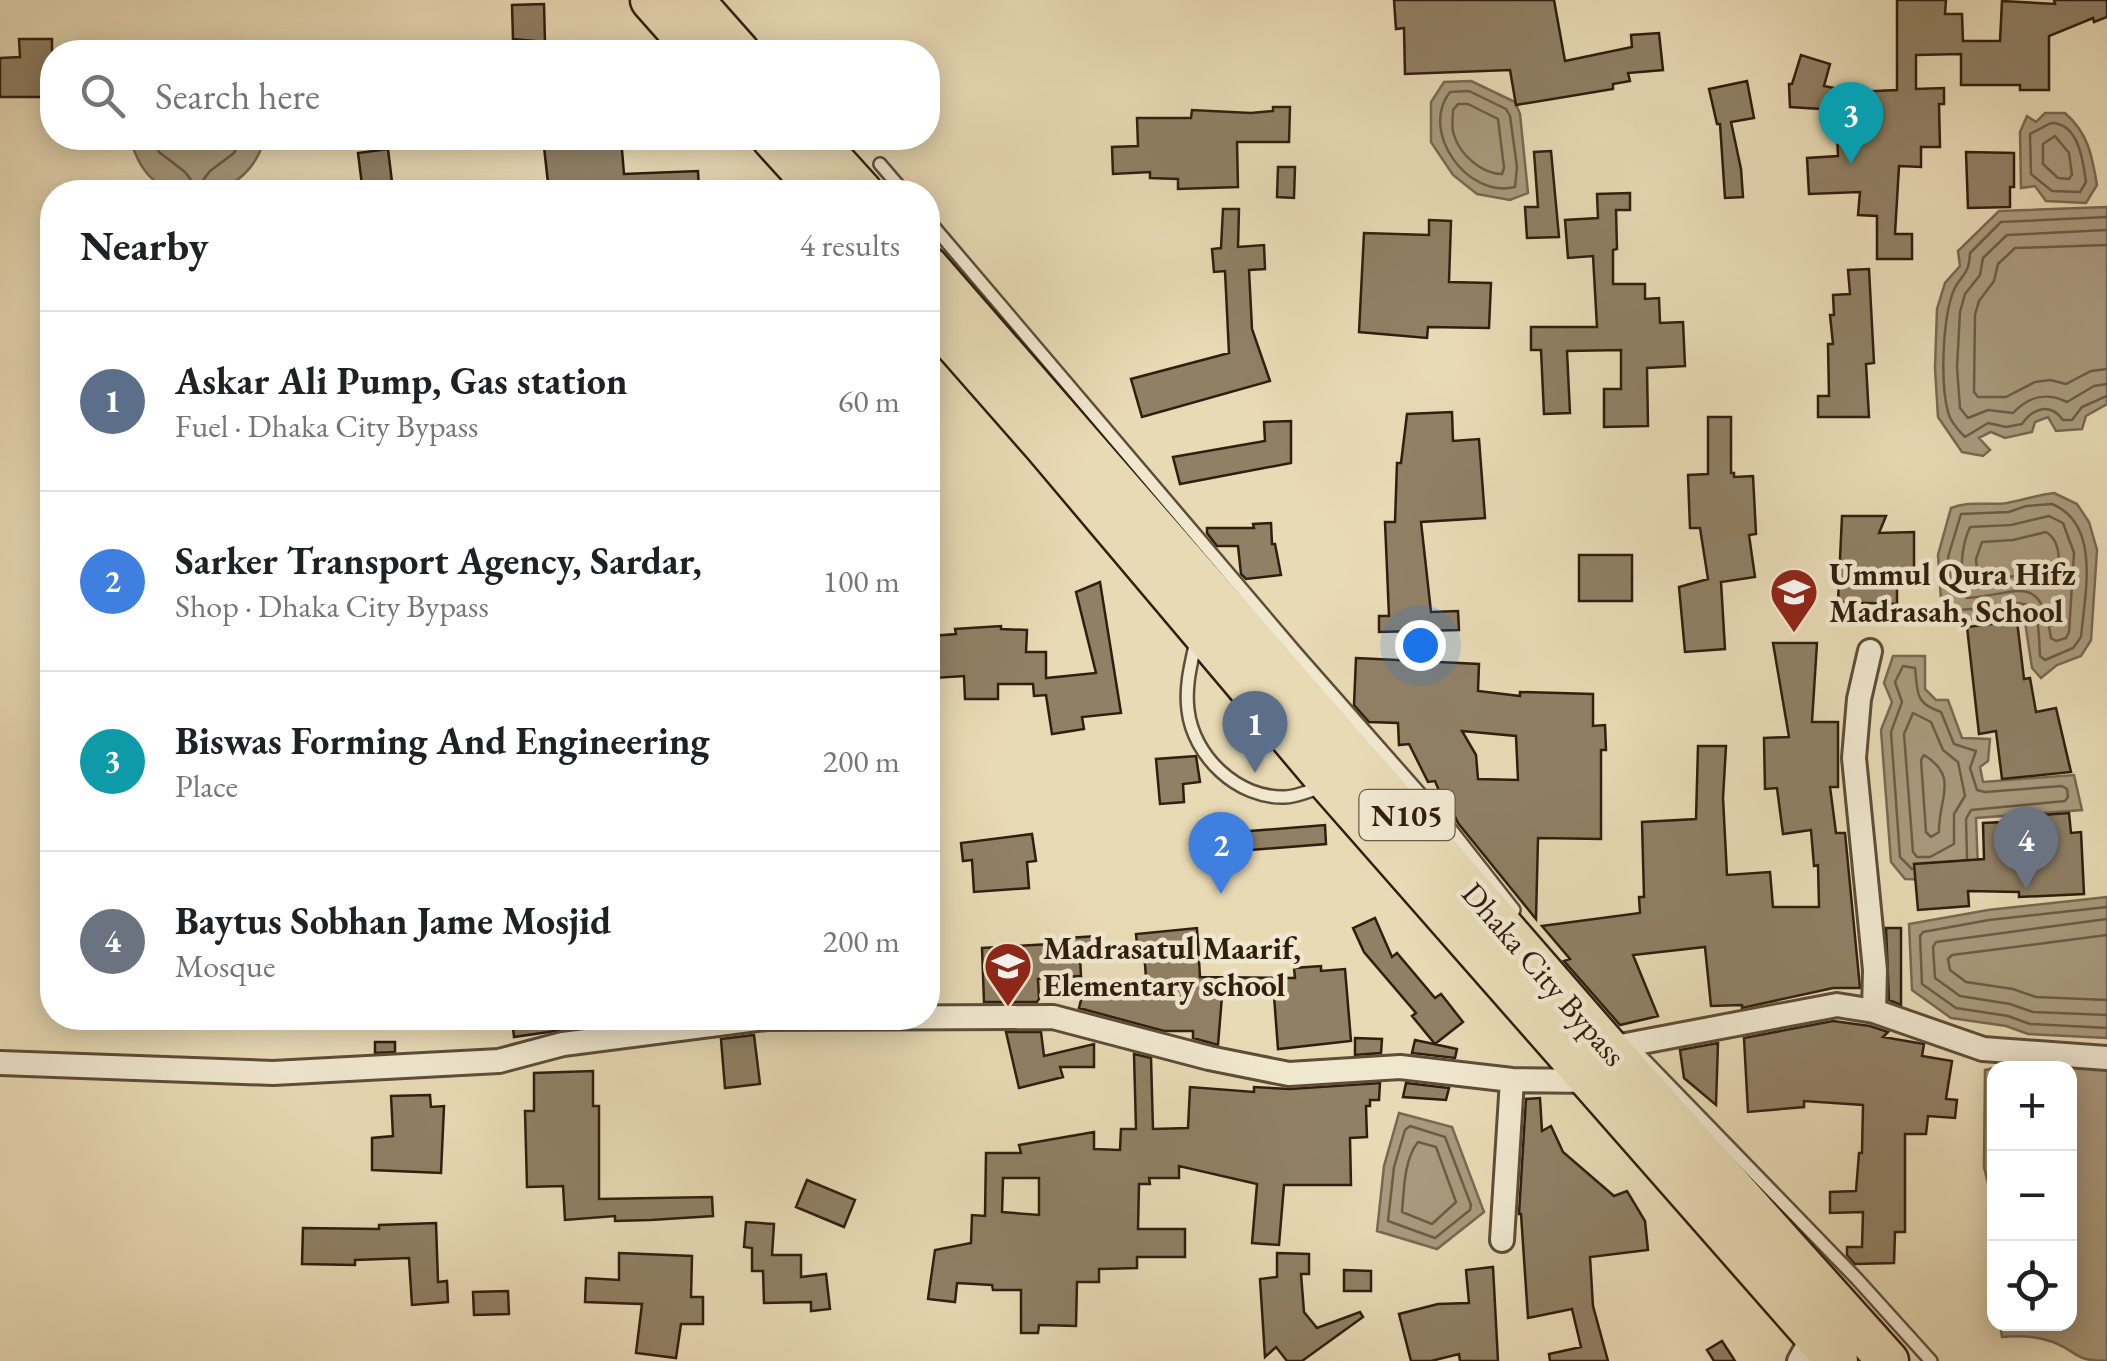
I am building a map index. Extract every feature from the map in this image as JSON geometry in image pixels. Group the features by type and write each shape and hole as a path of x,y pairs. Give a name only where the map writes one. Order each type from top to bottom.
{"highway":[{"path":"650,0 686,40"},
{"path":"693,0 728,40"},
{"path":"783,150 810,180"},
{"path":"831,150 871,178"},
{"name":"Dhaka City Bypass","path":"940,282 1888,1361"},
{"path":"940,327 1332,785 1612,1050 1816,1353"}],"street":[{"path":"1870,651 1859,700 1854,758 1874,954 1874,1011"},
{"path":"940,1017 1053,1017 1208,1058 1290,1074 1400,1068 1512,1080 1612,1050 1837,1006 1874,1011 1982,1049 2107,1058"},
{"path":"0,1062 273,1073 500,1061 563,1044 672,1030"},
{"path":"1502,1240 1512,1080"}],"lane":[{"path":"940,234 1297,654 1446,822 1524,924"},
{"path":"1199,629 1187,683 1188,714 1201,745 1218,768 1240,788 1284,797 1332,785"},
{"path":"1612,1050 1857,1278 1932,1361"}],"water":[{"path":"1471,81 1515,102 1520,114 1528,193 1510,200 1477,194 1453,175 1431,142 1431,102 1444,82"},
{"path":"2045,113 2065,113 2084,137 2097,185 2086,203 2046,201 2035,186 2021,188 2020,132 2027,116 2036,122"},
{"path":"134,150 260,150 250,168 236,180 153,180"},
{"path":"2107,207 2107,404 2086,416 2082,429 2056,431 2048,417 2035,422 2032,432 2005,438 1991,432 1979,438 1990,450 1983,456 1962,452 1938,417 1935,368 1937,309 1945,283 1960,266 1958,251 1999,211"},
{"path":"2054,493 2077,504 2089,522 2097,550 2091,640 2081,656 2057,665 2041,678 2032,668 2024,615 2013,613 1953,622 1942,614 1938,555 1951,508 2007,503"},
{"path":"1893,656 1925,656 1925,689 1936,700 1948,700 1962,738 1990,739 1988,761 1980,767 1983,782 2074,775 2082,810 1976,818 1978,870 1938,880 1905,879 1891,862 1881,730 1892,702 1884,683"},
{"path":"2107,897 2107,1038 2028,1034 2006,1026 1951,1018 1912,990 1909,924 1988,910"},
{"path":"2077,1065 2107,1067 2107,1361 2082,1358 2040,1338 2002,1337 2001,1331 2077,1331"},
{"path":"1987,1070 1987,1179 1984,1167"},
{"path":"1399,1113 1452,1127 1484,1212 1437,1249 1377,1231 1384,1166"}],"building":[{"path":"1394,0 1554,0 1565,61 1632,47 1631,35 1659,33 1663,70 1628,73 1630,81 1613,84 1613,89 1516,105 1510,70 1405,74 1404,28 1396,29"},
{"path":"1897,0 1946,0 1945,14 1962,14 1963,41 2000,41 2002,1 2055,4 2054,0 2107,0 2107,17 2094,22 2093,18 2049,36 2049,90 2020,90 2020,85 1961,85 1961,54 1916,55 1916,89 1944,88 1944,104 1939,104 1940,147 1921,147 1921,167 1899,166 1895,234 1912,234 1912,259 1877,259 1877,216 1858,215 1860,192 1809,194 1807,158 1838,156 1836,110 1790,107 1789,84 1801,55 1830,64 1824,86 1854,92 1897,90"},
{"path":"544,4 545,40 513,39 512,5"},
{"path":"19,39 52,39 40,40 40,97 0,97 0,58 20,57"},
{"path":"1747,81 1754,118 1731,122 1743,197 1725,198 1720,124 1709,89"},
{"path":"1273,107 1290,107 1289,142 1237,142 1238,187 1178,189 1178,179 1150,178 1150,172 1113,174 1112,147 1138,146 1137,118 1191,118 1192,110 1251,113 1273,111"},
{"path":"388,150 392,180 361,180 358,153"},
{"path":"544,150 622,150 624,174 698,171 698,180 548,180"},
{"path":"1551,151 1559,237 1527,238 1525,207 1538,207 1534,152"},
{"path":"1966,152 2014,153 2010,207 1968,208"},
{"path":"1278,167 1295,167 1294,198 1277,197"},
{"path":"1630,193 1630,210 1616,210 1613,284 1645,284 1645,299 1659,298 1660,323 1683,322 1685,366 1647,368 1648,426 1604,427 1604,389 1621,389 1621,350 1567,351 1570,413 1544,414 1541,350 1531,350 1531,327 1597,327 1593,256 1568,258 1565,220 1598,218 1597,194"},
{"path":"1223,209 1239,209 1238,247 1264,245 1265,269 1249,270 1252,329 1270,381 1142,417 1131,379 1229,353 1225,271 1214,272 1212,249 1221,248"},
{"path":"1429,220 1451,221 1449,282 1491,283 1489,328 1428,327 1427,338 1359,332 1364,233 1429,235"},
{"path":"1869,269 1874,363 1866,364 1869,417 1818,417 1818,396 1829,396 1828,344 1833,344 1833,295 1850,294 1848,270"},
{"path":"1452,412 1453,441 1479,439 1485,518 1421,522 1431,612 1458,611 1459,630 1379,632 1379,616 1389,616 1385,522 1395,522 1397,463 1401,463 1407,414"},
{"path":"1708,417 1731,417 1731,473 1734,477 1753,476 1756,534 1749,535 1755,577 1721,582 1725,649 1685,652 1679,587 1708,579 1700,528 1690,528 1688,475 1708,474"},
{"path":"1291,421 1291,463 1180,484 1173,457 1265,441 1264,422"},
{"path":"1842,516 1886,516 1879,533 1914,532 1914,587 1897,587 1897,604 1838,602"},
{"path":"1271,523 1281,575 1246,579 1241,574 1238,546 1217,546 1207,533 1207,528 1254,528 1253,524"},
{"path":"1579,555 1632,555 1632,601 1579,601"},
{"path":"1100,582 1121,713 1082,717 1084,729 1052,734 1046,695 1034,696 1033,684 998,684 998,699 965,699 964,676 940,678 940,635 956,634 955,629 1001,626 1027,630 1026,652 1046,652 1046,678 1096,673 1076,592"},
{"path":"2017,621 2024,679 2030,678 2036,712 2056,708 2071,772 2002,779 1996,731 1979,734 1967,627"},
{"path":"1773,643 1817,643 1812,722 1838,722 1838,787 1830,787 1836,833 1845,833 1860,988 1833,988 1742,1008 1711,1006 1705,947 1633,955 1658,1016 1620,1025 1564,961 1570,959 1542,926 1640,913 1639,897 1644,897 1642,822 1696,819 1698,746 1726,746 1723,798 1727,875 1770,872 1773,907 1819,907 1818,865 1814,866 1811,830 1783,834 1777,788 1765,789 1764,738 1789,737"},
{"path":"1356,658 1479,664 1478,691 1520,696 1520,692 1593,694 1593,726 1605,725 1606,750 1601,750 1601,839 1538,838 1536,919 1458,823 1435,781 1428,782 1409,744 1399,745 1398,723 1369,722 1354,705","holes":["1462,731 1516,736 1518,780 1478,779 1476,755"]},
{"path":"1196,756 1200,782 1183,784 1184,802 1160,804 1156,759"},
{"path":"2069,813 2071,833 2081,832 2084,894 2019,897 2019,892 1968,891 1969,906 1918,910 1914,864 1984,859 1983,823 2027,821 2027,816"},
{"path":"1325,825 1326,844 1226,852 1225,833"},
{"path":"1032,834 1036,861 1027,862 1029,888 974,892 972,860 963,861 961,843"},
{"path":"1375,918 1392,957 1397,953 1435,998 1441,994 1463,1022 1435,1044 1412,1016 1416,1013 1364,952 1353,928"},
{"path":"1197,928 1200,977 1295,978 1294,968 1345,969 1351,1041 1278,1049 1274,996 1222,996 1218,1045 1193,1038 1193,1031 1164,1031 1079,1008 1084,988 1128,999 1128,989 1147,990 1144,952 1138,953 1136,934"},
{"path":"1886,928 1901,928 1901,1005 1889,1000"},
{"path":"1097,936 1099,955 1080,957 1081,976 1038,979 1037,1002 984,1002 982,948 1068,943 1068,938"},
{"path":"1833,1021 1870,1026 1888,1032 1883,1037 1924,1044 1922,1056 1952,1061 1946,1099 1957,1100 1955,1118 1928,1116 1926,1134 1905,1134 1905,1232 1895,1232 1894,1263 1855,1264 1847,1255 1847,1247 1862,1247 1863,1212 1830,1213 1830,1192 1856,1191 1863,1105 1804,1101 1804,1107 1748,1112 1744,1038"},
{"path":"513,1030 562,1030 514,1037"},
{"path":"1006,1032 1041,1032 1044,1056 1094,1044 1094,1067 1060,1067 1063,1077 1019,1088"},
{"path":"754,1035 760,1084 725,1088 721,1039"},
{"path":"1355,1038 1382,1039 1381,1053 1355,1055"},
{"path":"1415,1040 1457,1049 1455,1058 1412,1053"},
{"path":"375,1042 395,1042 395,1052 375,1053"},
{"path":"1718,1043 1716,1105 1684,1078 1680,1050"},
{"path":"1134,1054 1151,1058 1153,1129 1188,1128 1190,1087 1254,1092 1254,1087 1290,1089 1380,1083 1379,1100 1370,1100 1370,1106 1366,1106 1367,1137 1350,1138 1351,1185 1284,1185 1279,1245 1252,1243 1257,1184 1179,1166 1179,1178 1149,1178 1150,1184 1139,1184 1138,1229 1185,1229 1185,1257 1137,1257 1137,1268 1099,1269 1099,1282 1077,1282 1076,1326 1039,1325 1038,1333 1021,1333 1021,1290 993,1290 992,1285 957,1283 955,1302 928,1299 935,1250 971,1243 972,1215 985,1216 986,1153 1021,1153 1019,1145 1094,1132 1094,1149 1120,1150 1121,1129 1136,1129","holes":["1003,1178 1039,1178 1039,1215 1002,1212"]},
{"path":"593,1071 593,1106 599,1106 599,1199 712,1197 713,1216 565,1220 563,1186 527,1187 525,1111 534,1111 534,1073"},
{"path":"1406,1083 1449,1088 1446,1100 1403,1097"},
{"path":"430,1095 431,1107 444,1106 441,1173 372,1170 372,1138 393,1136 391,1096"},
{"path":"1540,1098 1542,1131 1551,1126 1563,1152 1614,1196 1627,1191 1645,1221 1648,1250 1590,1257 1593,1306 1608,1361 1550,1361 1549,1354 1581,1347 1572,1309 1528,1318 1519,1214 1526,1099"},
{"path":"807,1180 855,1200 844,1227 796,1207"},
{"path":"746,1222 774,1224 772,1255 801,1255 801,1277 826,1274 830,1309 811,1311 811,1302 764,1303 763,1271 752,1271 752,1248 744,1247"},
{"path":"436,1223 438,1282 447,1281 448,1302 412,1305 409,1258 355,1260 355,1265 302,1264 303,1228 379,1229 379,1225"},
{"path":"619,1253 692,1256 691,1297 703,1297 703,1324 681,1324 676,1358 636,1353 642,1304 585,1302 586,1278 619,1280"},
{"path":"1277,1253 1309,1254 1309,1274 1301,1274 1304,1312 1317,1328 1360,1312 1363,1317 1302,1361 1287,1361 1276,1347 1265,1357 1260,1279 1277,1277"},
{"path":"1493,1267 1498,1361 1460,1361 1459,1354 1411,1361 1399,1314 1438,1304 1469,1303 1466,1270"},
{"path":"1344,1270 1371,1271 1371,1291 1344,1291"},
{"path":"508,1291 509,1314 474,1315 473,1292"},
{"path":"1722,1341 1735,1361 1714,1361 1707,1350"}],"place":[{"name":"Biswas Forming And Engineering","path":"1851,164"},
{"name":"Ummul Qura Hifz Madrasah, School","path":"1794,634"},
{"name":"Askar Ali Pump, Gas station","path":"1255,773"},
{"name":"Baytus Sobhan Jame Mosjid","path":"2026,889"},
{"name":"Sarker Transport Agency, Sardar,","path":"1221,894"},
{"name":"Madrasatul Maarif, Elementary school","path":"1008,1008"}]}
